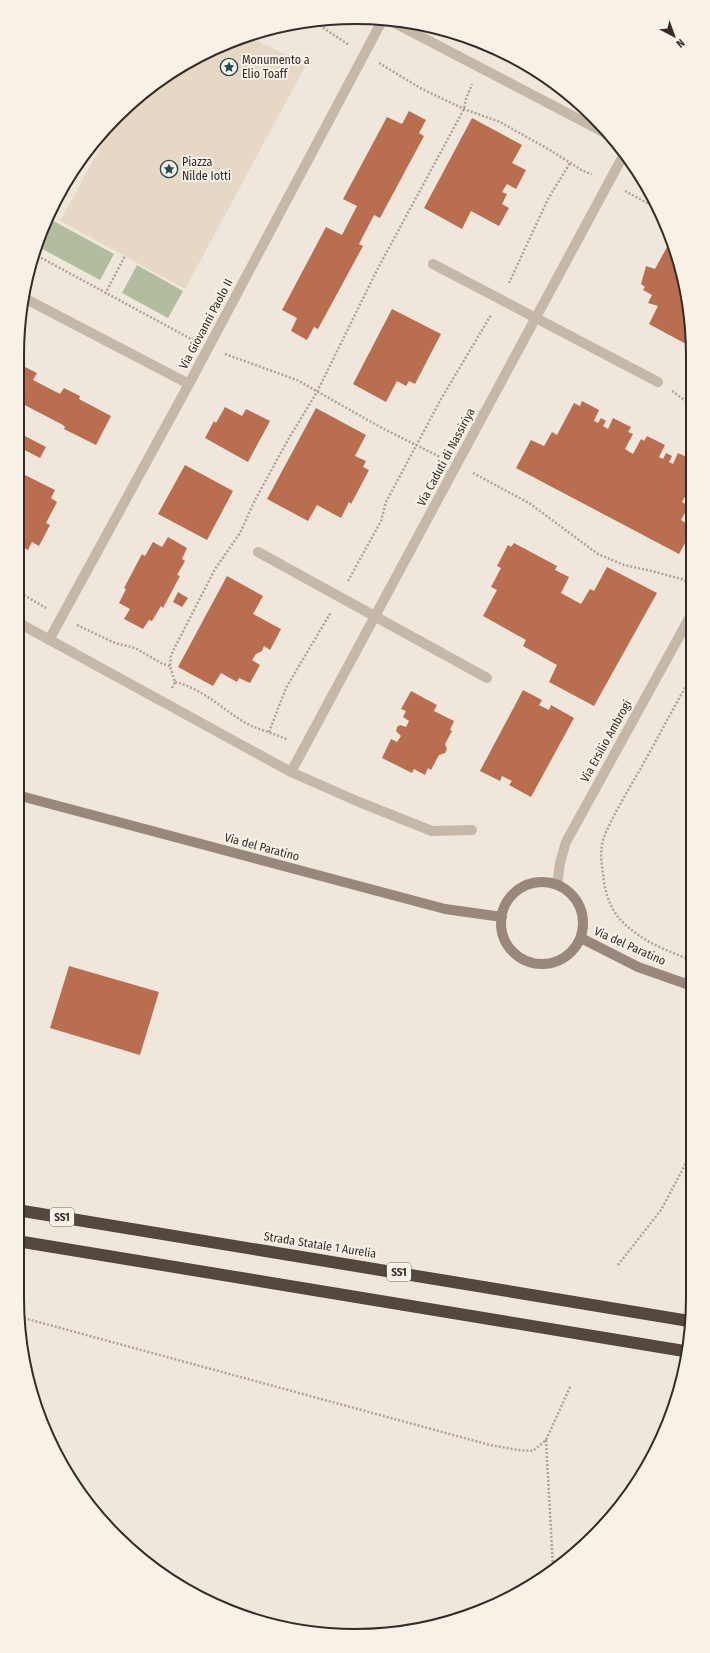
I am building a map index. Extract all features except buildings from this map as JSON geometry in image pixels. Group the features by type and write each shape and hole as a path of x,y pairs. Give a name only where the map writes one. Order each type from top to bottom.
{"highway":[{"name":"Strada Statale 1 Aurelia","path":"24,1211 685,1320"},
{"path":"24,1242 682,1351"}],"main road":[{"name":"Via del Paratino","path":"24,798 445,909 502,917"},
{"path":"539,882 557,885 570,893 580,906 583,916 581,938 573,950 561,960 552,963 532,963 522,959 508,946 501,927 502,917 508,900 522,888 539,882"},
{"name":"Via del Paratino","path":"581,938 638,967 686,984"}],"street":[{"name":"Via Giovanni Paolo II","path":"49,640 189,384 380,25"},
{"path":"404,28 590,122"},
{"name":"Via Caduti di Nassiriya","path":"291,772 376,617 534,318 622,158"},
{"path":"433,264 658,382"},
{"path":"29,300 189,384"},
{"path":"258,552 487,678"},
{"name":"Via Ersilio Ambrogi","path":"557,885 560,864 566,842 686,624"},
{"path":"24,626 291,772 432,832 472,830"}],"path":[{"path":"321,26 422,89 464,109 500,122 583,171 609,181 650,206"},
{"path":"164,702 175,682 170,666 171,655 216,569 240,533 255,500 317,392 377,270 464,109 466,99 480,67"},
{"path":"269,732 286,688 334,607 381,521 386,502 441,399 500,300 521,259 548,199 570,163"},
{"path":"105,294 125,256"},
{"path":"39,257 105,294 208,348 297,380 416,446 457,465 529,503 598,554 624,566 652,571 686,581"},
{"path":"24,595 96,635 115,643 134,648 163,664 170,666"},
{"path":"175,682 195,689 246,723 288,740 304,749"},
{"path":"686,686 604,838 601,862 604,884 609,900 618,918 650,942 669,952 686,958"},
{"path":"618,1265 661,1210 686,1163"},
{"path":"25,1318 490,1445 518,1450 533,1451 546,1440 571,1386"},
{"path":"546,1440 553,1564"}],"green space":[{"path":"53,220 114,254 100,280 42,249"},
{"path":"137,265 183,291 168,318 122,293"}],"shaded area":[{"name":"Piazza Nilde Iotti","path":"255,40 306,65 185,289 60,221 106,137 137,106 153,92 171,80 209,58 228,49"}],"place":[{"name":"Monumento a Elio Toaff","path":"229,67"},
{"name":"Piazza Nilde Iotti","path":"169,169"}]}
